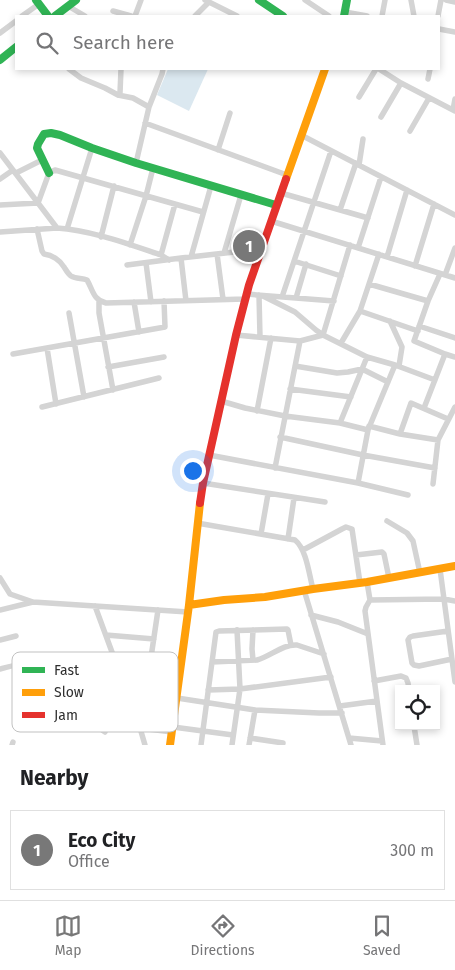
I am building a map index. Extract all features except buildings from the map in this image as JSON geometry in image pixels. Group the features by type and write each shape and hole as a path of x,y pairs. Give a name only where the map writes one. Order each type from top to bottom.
{"main road":[{"path":"56,15 76,0"},
{"path":"259,0 282,15"},
{"path":"345,14 347,0"},
{"path":"37,2 47,15"},
{"path":"0,60 15,48"},
{"path":"178,689 197,523 209,455 245,296 325,70"},
{"path":"49,173 38,151 38,144 44,134 47,133 60,135 136,163 276,205"},
{"path":"188,608 224,600 265,597 364,583 455,566"},
{"path":"170,745 172,732"}],"street":[{"path":"135,15 141,0"},
{"path":"382,15 385,0"},
{"path":"411,0 414,15"},
{"path":"438,15 441,0"},
{"path":"446,0 455,2"},
{"path":"196,15 207,1 235,15"},
{"path":"308,1 328,15"},
{"path":"23,15 37,2"},
{"path":"68,6 83,15"},
{"path":"113,11 127,15"},
{"path":"0,33 15,22"},
{"path":"440,29 455,32"},
{"path":"70,70 81,78 118,95 133,98 149,107"},
{"path":"118,95 120,93 121,70"},
{"path":"136,163 149,107 163,70"},
{"path":"359,97 377,70"},
{"path":"380,70 454,110 455,99"},
{"path":"428,79 430,70"},
{"path":"381,117 401,83"},
{"path":"410,131 429,98"},
{"path":"218,150 230,113"},
{"path":"145,123 287,175"},
{"path":"301,135 455,215"},
{"path":"340,210 357,164 363,140"},
{"path":"67,228 92,148"},
{"path":"282,297 331,151"},
{"path":"0,153 56,228"},
{"path":"0,179 42,160"},
{"path":"130,245 153,168"},
{"path":"38,203 49,173 55,170 203,212"},
{"path":"358,248 381,176"},
{"path":"101,237 114,186"},
{"path":"190,257 210,186"},
{"path":"387,257 407,190"},
{"path":"280,193 368,218"},
{"path":"224,253 241,195"},
{"path":"0,204 38,203"},
{"path":"161,254 175,204"},
{"path":"415,266 434,204"},
{"path":"271,221 455,278"},
{"path":"0,232 67,228 161,254 169,260"},
{"path":"37,230 44,254 49,254 59,261 73,278 87,280 99,302 98,313 113,390"},
{"path":"324,335 350,246"},
{"path":"455,248 428,301 414,341 455,357"},
{"path":"126,265 262,249"},
{"path":"217,254 224,299"},
{"path":"341,343 360,310 379,254"},
{"path":"181,258 186,300"},
{"path":"294,261 341,276"},
{"path":"146,263 151,302"},
{"path":"296,298 306,264"},
{"path":"369,284 428,301"},
{"path":"99,302 151,302 224,299 245,296 334,301"},
{"path":"261,296 295,312 316,330 367,357 435,380"},
{"path":"260,337 261,296"},
{"path":"13,354 165,327 164,301"},
{"path":"134,302 139,332"},
{"path":"360,310 390,321 455,338"},
{"path":"70,313 84,397"},
{"path":"358,483 369,428 388,382 397,366 402,347 390,321"},
{"path":"236,335 300,341 324,335"},
{"path":"257,411 271,338"},
{"path":"276,468 280,438 300,341"},
{"path":"47,348 56,404"},
{"path":"424,408 445,354"},
{"path":"340,423 367,357"},
{"path":"108,368 164,358"},
{"path":"295,366 337,373 362,369 388,382"},
{"path":"42,408 159,378"},
{"path":"290,389 351,397"},
{"path":"221,402 285,416 340,423 438,440"},
{"path":"400,434 411,403 448,419"},
{"path":"433,484 438,440 455,407"},
{"path":"280,438 435,468"},
{"path":"209,455 358,483 408,495"},
{"path":"204,482 325,502"},
{"path":"261,534 268,494"},
{"path":"288,539 294,498"},
{"path":"387,521 407,533 413,540 420,573"},
{"path":"197,523 295,540 303,550 313,589"},
{"path":"303,550 346,527 352,529 356,555 370,600 365,611 382,743 349,738"},
{"path":"356,555 382,552 389,578"},
{"path":"440,569 455,682"},
{"path":"0,578 10,594 33,602 158,610 188,608"},
{"path":"304,590 351,745"},
{"path":"370,600 444,599 455,601"},
{"path":"0,610 33,602"},
{"path":"95,606 113,652"},
{"path":"152,652 158,610"},
{"path":"311,615 338,622 368,634"},
{"path":"201,745 216,632 287,629 291,645"},
{"path":"232,745 240,689 236,630"},
{"path":"252,660 253,630"},
{"path":"448,631 413,636 408,640 414,665 419,666 452,659"},
{"path":"106,635 154,639"},
{"path":"0,640 16,636"},
{"path":"212,662 264,658 291,645 298,644 324,654"},
{"path":"374,681 401,676 406,678 408,685"},
{"path":"208,690 240,689 331,677"},
{"path":"178,698 256,710 319,714 342,713"},
{"path":"340,706 377,701"},
{"path":"249,745 256,710"},
{"path":"178,729 233,735"},
{"path":"415,730 417,745"},
{"path":"141,732 145,745"},
{"path":"250,738 282,743"}],"shaded area":[{"path":"168,70 208,70 189,111 157,95"}],"traffic: fast":[{"path":"36,0 47,15"},
{"path":"56,15 76,0"},
{"path":"259,0 282,15"},
{"path":"344,15 347,0"},
{"path":"0,60 15,48"},
{"path":"49,173 37,148 44,134 51,133 136,163 276,205"}],"traffic: slow":[{"path":"286,179 325,70"},
{"path":"178,686 200,503"},
{"path":"189,605 265,597 367,582 455,566"},
{"path":"170,745 172,732"}],"traffic: jam":[{"path":"200,503 236,335 249,285 286,179"}],"place":[{"name":"Eco City","path":"249,246"}]}
